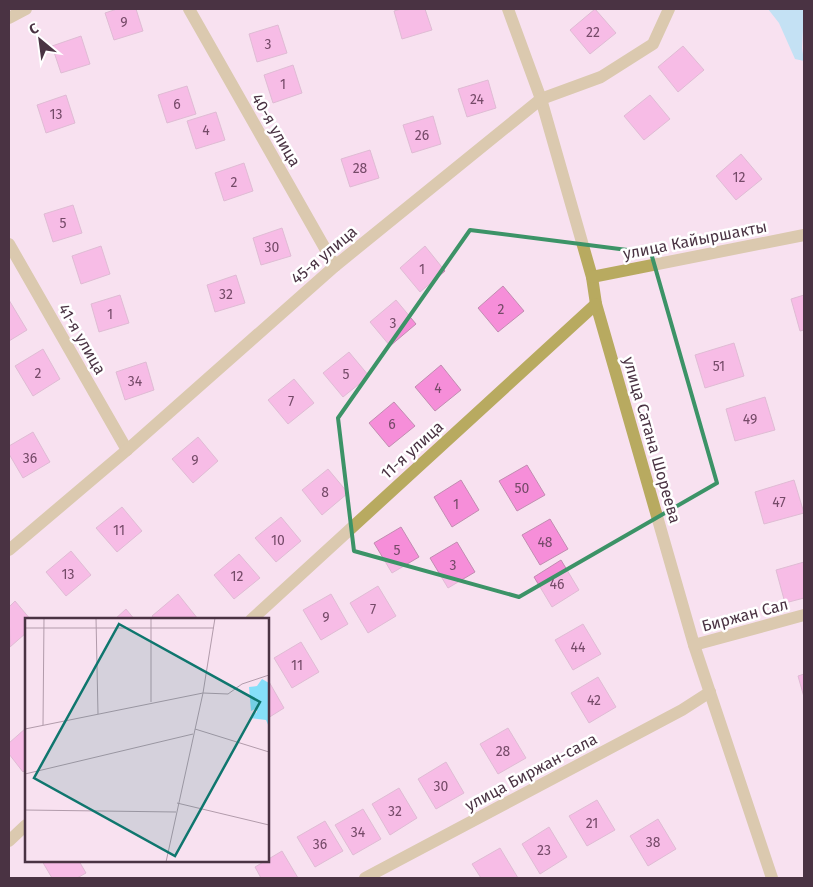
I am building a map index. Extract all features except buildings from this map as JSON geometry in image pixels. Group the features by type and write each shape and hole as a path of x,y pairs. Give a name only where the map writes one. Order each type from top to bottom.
{"street":[{"path":"9,18 26,9"},
{"name":"40-я улица","path":"189,9 335,266"},
{"name":"улица Сатана Шореева","path":"508,9 541,99 592,277 596,304 694,645 772,878"},
{"name":"45-я улица","path":"9,550 128,450 335,266 541,99 601,77 653,44 669,9"},
{"name":"улица Кайыршакты","path":"592,277 804,235"},
{"name":"41-я улица","path":"9,244 128,450"},
{"name":"11-я улица","path":"253,618 596,304"},
{"name":"Биржан Сал","path":"694,645 804,615"},
{"name":"улица Биржан-сала","path":"365,878 682,710 710,692"},
{"path":"9,841 25,826"}],"highlighted area":[{"path":"470,230 651,253 717,483 519,597 354,551 338,418"}],"water":[{"path":"768,9 804,9 802,48 804,61 795,59 779,23"}]}
